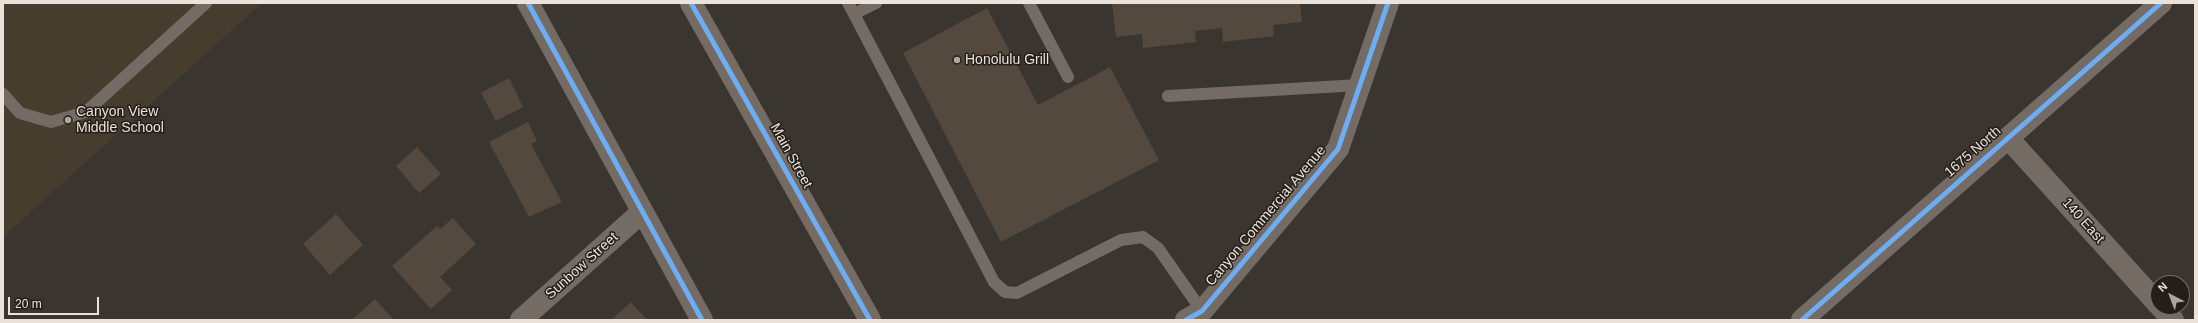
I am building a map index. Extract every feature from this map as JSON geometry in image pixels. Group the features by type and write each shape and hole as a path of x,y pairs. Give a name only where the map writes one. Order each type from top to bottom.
{"main road":[{"name":"Main Street","path":"691,3 870,320"}],"street":[{"path":"528,3 702,320"},
{"name":"Canyon Commercial Avenue","path":"1194,316 1338,149 1388,3"},
{"name":"1675 North","path":"1802,320 2161,3"},
{"name":"140 East","path":"2008,138 2150,295"},
{"name":"Sunbow Street","path":"521,320 642,212"}],"lane":[{"path":"3,94 20,113 51,122 86,112 206,3"},
{"path":"848,3 994,282 1005,292 1017,293 1121,240 1143,237 1158,248 1194,316"},
{"path":"854,14 876,3"},
{"path":"1029,3 1068,77"},
{"path":"1168,96 1360,85"}],"shaded area":[{"name":"Canyon View Middle School","path":"3,3 262,3 3,237"}],"building":[{"path":"1112,3 1300,3 1302,22 1273,25 1274,36 1223,42 1222,28 1195,31 1196,42 1143,48 1142,34 1116,37"},
{"path":"987,8 1038,105 1110,67 1159,160 1001,242 903,53"},
{"path":"509,78 523,107 496,121 481,93"},
{"path":"528,122 537,141 531,144 562,202 529,217 489,142"},
{"path":"417,147 441,174 419,193 396,166"},
{"path":"336,214 363,245 330,275 303,244"},
{"path":"453,218 476,244 440,277 452,290 431,309 392,266 437,226 440,229"},
{"path":"375,299 394,320 352,320"},
{"path":"631,302 647,320 611,320"}],"cycle path":[{"path":"528,3 702,320"},
{"path":"691,3 870,320"},
{"path":"1186,320 1202,311 1338,149 1388,3"},
{"path":"1802,320 2161,3"}],"place":[{"name":"Honolulu Grill","path":"957,60"},
{"name":"Canyon View Middle School","path":"68,120"}]}
